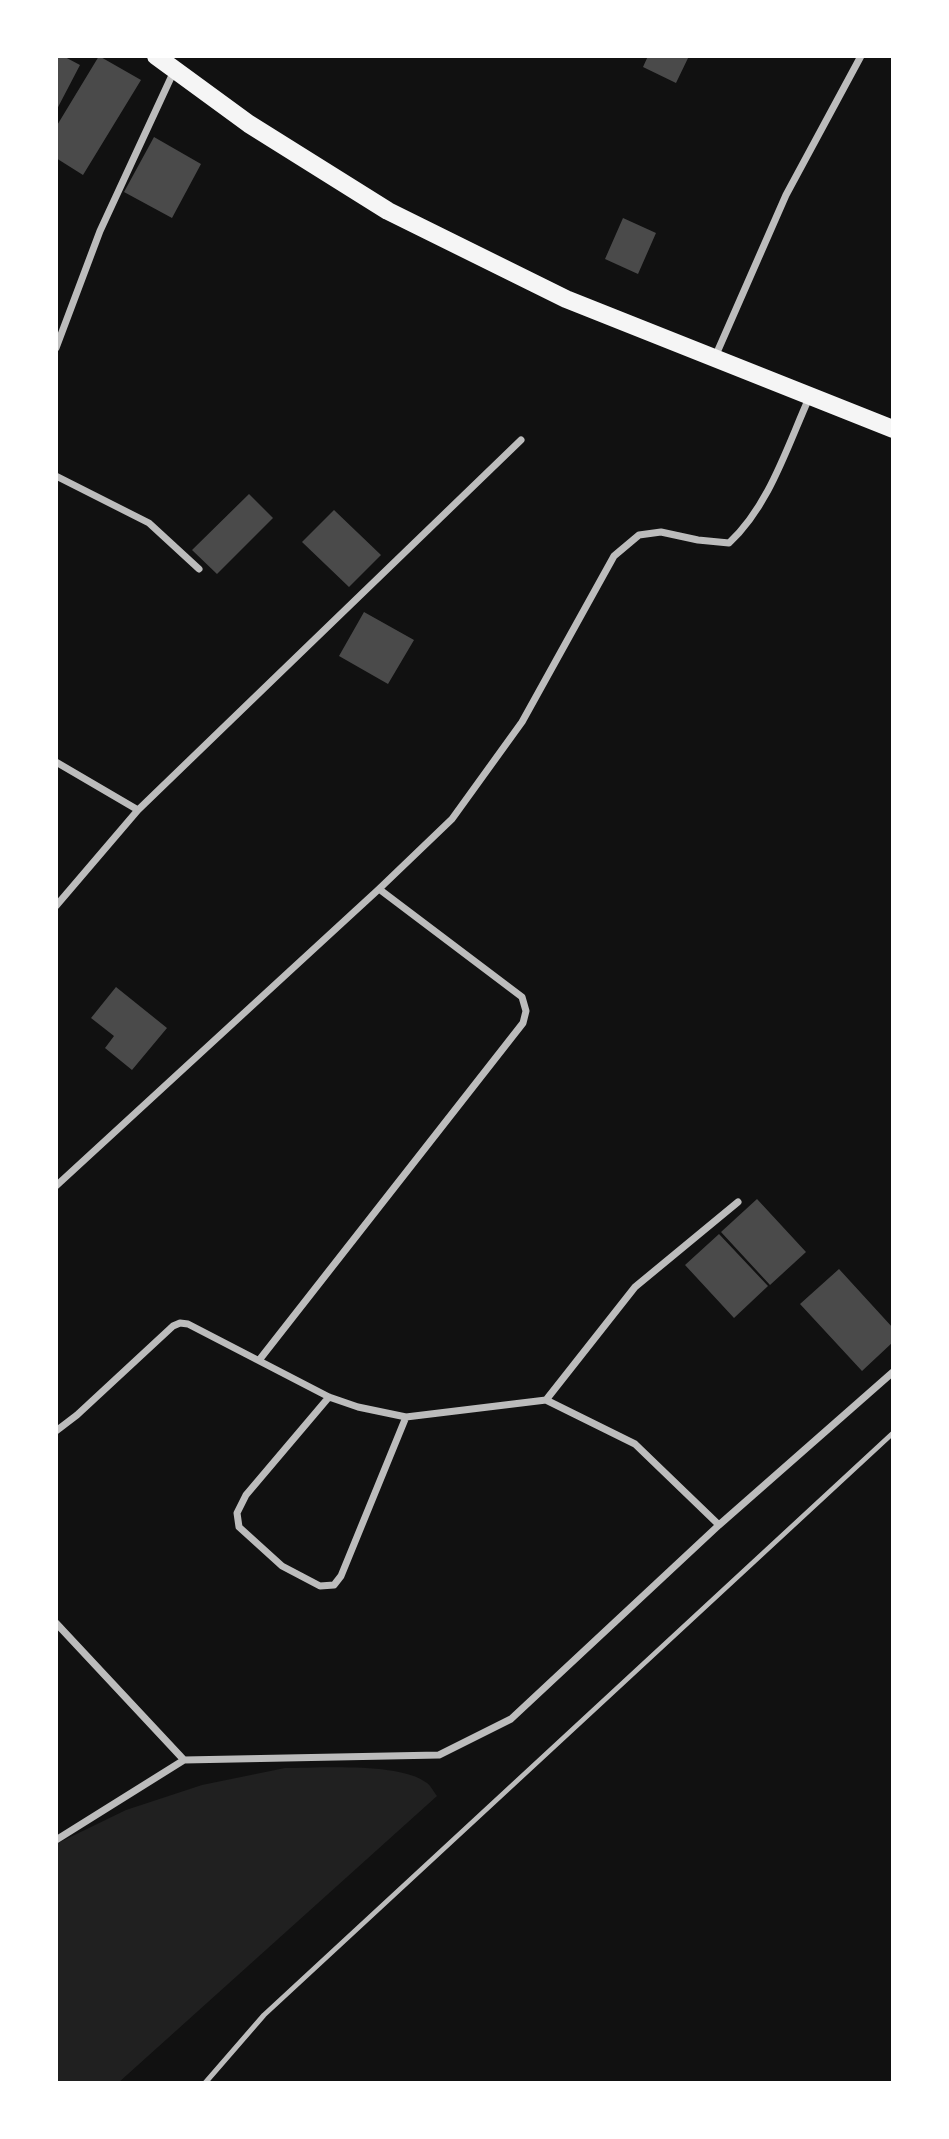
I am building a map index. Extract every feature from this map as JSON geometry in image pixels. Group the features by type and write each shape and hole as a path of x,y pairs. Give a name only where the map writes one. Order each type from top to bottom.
{"main road":[{"path":"156,56 249,124 387,211 566,299 893,429"}],"street":[{"path":"715,357 786,195 861,56"},
{"path":"56,348 100,231 174,71"},
{"path":"56,1186 452,819 514,733 614,556 639,535 661,532 729,543 745,528 761,503 810,397"},
{"path":"56,905 138,810 521,440"},
{"path":"56,476 149,523 199,569"},
{"path":"56,762 138,810"},
{"path":"260,1359 523,1023 526,1011 522,997 379,889"},
{"path":"546,1400 635,1287 738,1202"},
{"path":"56,1431 77,1415 173,1326 188,1324 329,1397 358,1407 406,1417 546,1400 635,1444 719,1525"},
{"path":"56,1840 184,1760 439,1755 511,1719 719,1525 893,1372"},
{"path":"329,1397 246,1495 237,1513 239,1527 282,1566 320,1586 334,1585 341,1576 406,1417"},
{"path":"56,1623 184,1760"}],"lane":[{"path":"205,2083 274,2005 893,1433"}],"shaded area":[{"path":"285,1768 359,1768 398,1772 415,1776 427,1783 437,1796 118,2083 56,2083 56,1844 126,1810 202,1785"}],"building":[{"path":"56,56 63,56 80,65 56,111"},
{"path":"99,56 141,80 83,175 56,158 56,127"},
{"path":"648,56 689,56 676,83 643,67"},
{"path":"154,137 201,164 172,218 124,192"},
{"path":"623,218 656,233 638,274 605,259"},
{"path":"249,494 273,518 217,574 192,550"},
{"path":"334,510 381,555 349,587 302,542"},
{"path":"364,612 414,640 388,684 339,656"},
{"path":"116,987 167,1028 132,1070 105,1048 114,1036 91,1018"},
{"path":"757,1199 806,1252 770,1285 721,1232"},
{"path":"719,1234 768,1286 734,1318 685,1265"},
{"path":"839,1269 893,1328 893,1342 862,1371 800,1304"}]}
